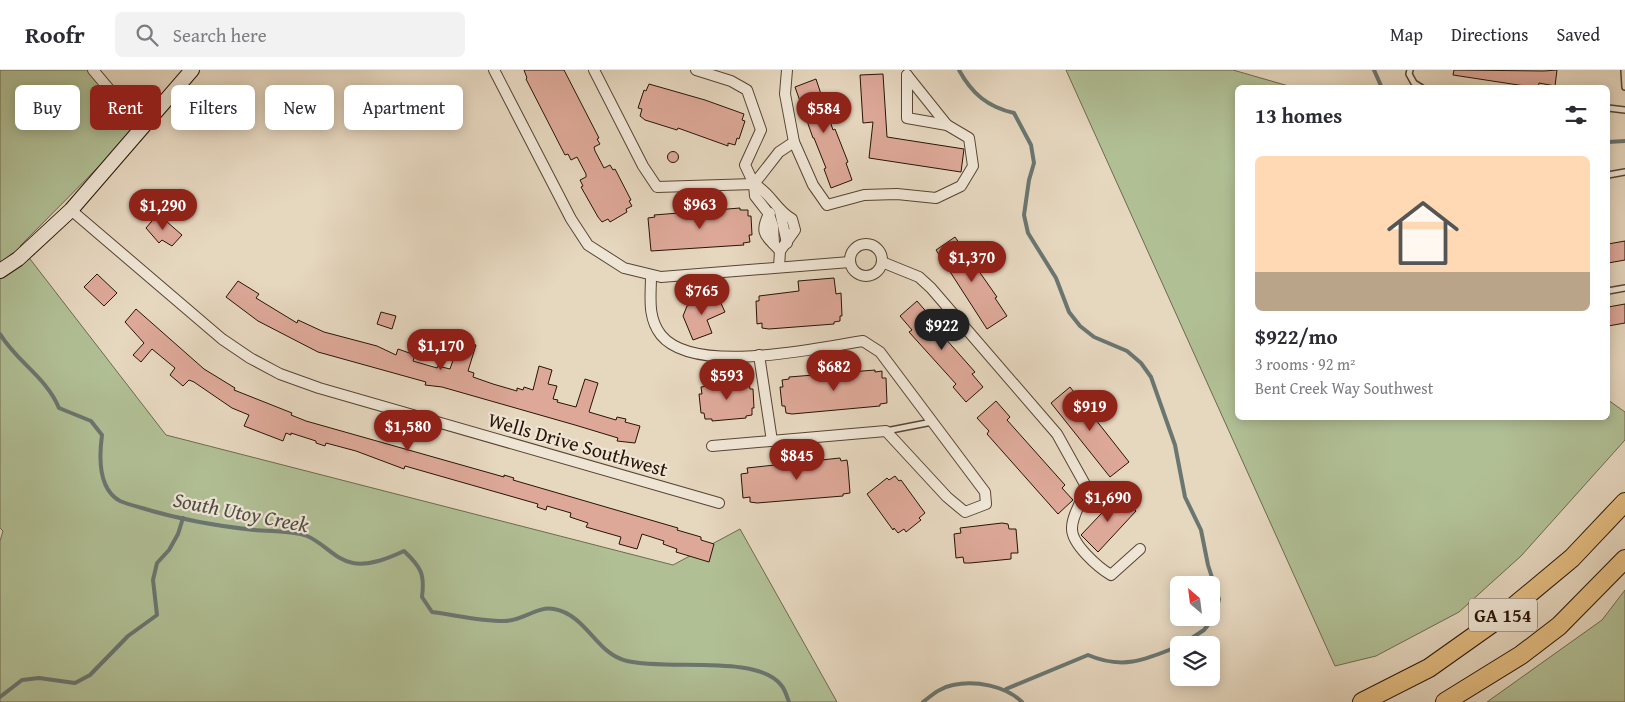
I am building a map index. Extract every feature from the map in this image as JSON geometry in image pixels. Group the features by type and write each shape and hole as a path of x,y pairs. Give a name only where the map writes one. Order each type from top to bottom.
{"highway":[{"name":"GA 154","path":"1362,702 1429,668 1501,617 1572,558 1625,502"},
{"name":"GA 154","path":"1445,702 1521,656 1559,626 1625,559"}],"main road":[{"path":"161,106 192,70"},
{"path":"0,271 18,259 71,210 140,130"}],"street":[{"path":"93,70 106,85"},
{"path":"494,70 571,219 588,245 624,268 660,277 850,262"},
{"path":"594,70 643,166 657,187 754,184 764,189 775,212 773,226 780,246 779,268"},
{"path":"696,70 731,81 747,90 761,130 745,165 754,184"},
{"path":"787,70 785,94 794,142 813,185 827,205 864,196 897,194 936,198 961,186 973,166 969,138 947,125 907,118 907,75 926,96 947,125"},
{"path":"754,184 779,152 794,142"},
{"name":"Wells Drive Southwest","path":"71,210 222,338 250,358 280,374 319,388 719,502"},
{"path":"775,212 792,219 795,230 780,246"},
{"path":"865,244 877,249 882,262 876,272 869,276 861,276 854,272 850,262 855,248 865,244"},
{"path":"882,262 918,277 930,288 1057,434 1087,488 1072,529 1074,538 1084,552 1102,570 1111,575 1140,549"},
{"path":"652,276 650,310 660,334 670,343 685,350 736,358 862,341 880,352 985,492 986,504 965,512 947,497 886,431 712,446"},
{"path":"759,356 772,441"}],"lane":[{"path":"1410,70 1409,74 1417,85"},
{"path":"1624,70 1625,87"},
{"path":"1610,108 1625,110"},
{"path":"1610,175 1625,172"},
{"path":"1610,291 1625,288"},
{"path":"886,431 932,422"}],"green space":[{"path":"0,70 99,70 108,85 90,85 90,130 135,130 20,246 166,435 673,565 740,529 837,702 0,702 0,541 3,531 0,528"},
{"path":"1066,70 1233,70 1285,85 1235,85 1235,420 1610,420 1610,401 1625,412 1625,440 1521,556 1459,612 1376,656 1335,666"},
{"path":"1625,590 1625,702 1487,702 1602,620"}],"building":[{"path":"524,70 564,70 599,138 597,139 600,144 594,147 595,151 604,168 610,165 613,170 615,169 631,200 629,201 632,206 626,209 627,212 610,222 608,219 602,222 598,217 581,187 583,186 580,180 586,177 586,174 577,157 571,160 568,154 565,155 526,79"},
{"path":"1454,70 1557,70 1555,85 1539,83 1539,85 1518,85 1453,75"},
{"path":"883,74 887,137 964,149 961,172 869,158 873,122 863,123 860,75"},
{"path":"816,79 833,130 835,129 848,162 846,163 852,180 831,188 824,169 826,168 795,87"},
{"path":"649,84 705,100 744,114 742,120 745,121 739,139 737,138 735,145 728,143 728,146 678,128 677,130 645,120 640,116 642,109 638,108 644,90 646,91"},
{"path":"673,151 679,157 673,163 667,157"},
{"path":"740,208 740,210 748,210 748,216 751,216 752,235 749,235 750,242 743,243 744,245 651,251 648,218 655,217 654,215"},
{"path":"158,214 182,235 172,246 162,240 159,243 146,228"},
{"path":"955,237 997,297 995,298 1007,316 987,329 936,250"},
{"path":"1625,241 1625,260 1610,263 1610,244"},
{"path":"97,274 117,293 104,306 84,287"},
{"path":"834,278 836,294 841,293 842,316 840,316 840,321 834,322 834,324 769,329 762,328 762,323 757,324 756,301 759,301 759,296 799,291 798,281"},
{"path":"238,281 259,294 256,298 297,323 298,320 324,332 377,346 396,355 398,349 415,355 413,361 437,368 438,366 450,369 460,340 476,345 468,371 474,373 473,377 517,391 517,388 523,390 524,387 533,390 539,366 552,370 548,384 557,386 553,399 558,400 557,402 576,407 585,379 598,383 589,412 616,420 617,417 626,419 625,422 640,426 635,443 617,441 618,438 575,425 442,387 425,385 426,382 318,352 258,321 226,297"},
{"path":"710,296 712,299 718,297 725,312 707,320 712,333 693,340 683,316 687,306"},
{"path":"917,301 930,316 928,319 975,372 972,374 983,387 966,402 953,387 956,384 909,332 912,330 900,316"},
{"path":"1625,304 1625,323 1610,326 1610,307"},
{"path":"136,309 204,369 235,388 234,390 292,413 291,415 306,421 504,477 504,475 514,478 513,480 678,528 677,530 701,537 701,540 714,544 709,562 676,552 677,549 663,544 664,541 642,534 637,549 619,544 621,537 586,527 588,523 570,517 571,513 547,506 546,510 537,507 538,504 405,466 404,469 356,451 326,443 325,446 291,433 291,435 286,433 283,441 244,426 249,415 232,408 194,382 189,380 183,386 170,375 175,368 152,349 141,362 133,355 144,343 125,322"},
{"path":"381,312 396,316 392,329 377,324"},
{"path":"875,370 875,372 882,371 882,378 886,378 887,403 880,404 880,406 792,414 786,413 785,406 782,406 780,387 783,387 782,380 789,379 789,377"},
{"path":"742,381 743,383 749,382 750,389 753,389 754,408 752,408 752,415 746,416 746,418 712,421 712,419 705,419 704,413 701,413 699,394 702,394 701,387 708,386 708,384"},
{"path":"1070,387 1129,462 1110,477 1051,403"},
{"path":"996,401 1010,417 1007,420 1065,485 1062,488 1073,500 1058,514 987,434 989,431 977,418"},
{"path":"840,458 841,461 847,460 848,467 850,493 843,494 843,496 757,503 750,502 750,497 743,498 741,474 748,473 747,468"},
{"path":"895,476 899,481 901,480 925,513 919,518 921,520 906,532 904,529 898,533 894,528 893,530 867,494 887,478 889,480"},
{"path":"1119,495 1136,511 1098,552 1081,535"},
{"path":"1008,524 1009,529 1016,529 1018,553 1011,553 1011,559 964,563 963,557 956,558 954,534 961,533 960,528"}],"waterway":[{"path":"959,70 975,93 996,107 1014,113 1031,145 1034,163 1029,180 1024,215 1028,233 1056,278 1069,312 1080,326 1094,337 1127,351 1141,363 1151,377 1175,445 1185,497 1201,530 1208,565 1219,599 1215,616 1204,630 1195,636"},
{"path":"1374,70 1381,85"},
{"path":"1610,142 1625,141"},
{"name":"South Utoy Creek","path":"0,334 47,387 59,408 91,421 102,435 100,453 104,481 107,489 120,501 198,522 261,531 301,534 353,563 359,564 386,559 404,551 421,571 423,582 422,597 432,612 504,621 517,619 535,611 554,609 575,619 607,651 616,657 644,664 732,666 752,670 769,675 781,685 789,702"},
{"path":"0,697 22,680 39,678 75,683 90,675 128,636 157,615 153,580 157,563 169,550 178,534 183,518"},
{"path":"1006,689 1088,655 1112,662 1123,662 1144,659 1170,649"},
{"name":"South Utoy Creek","path":"923,702 945,688 971,683 999,688 1022,702"}]}
